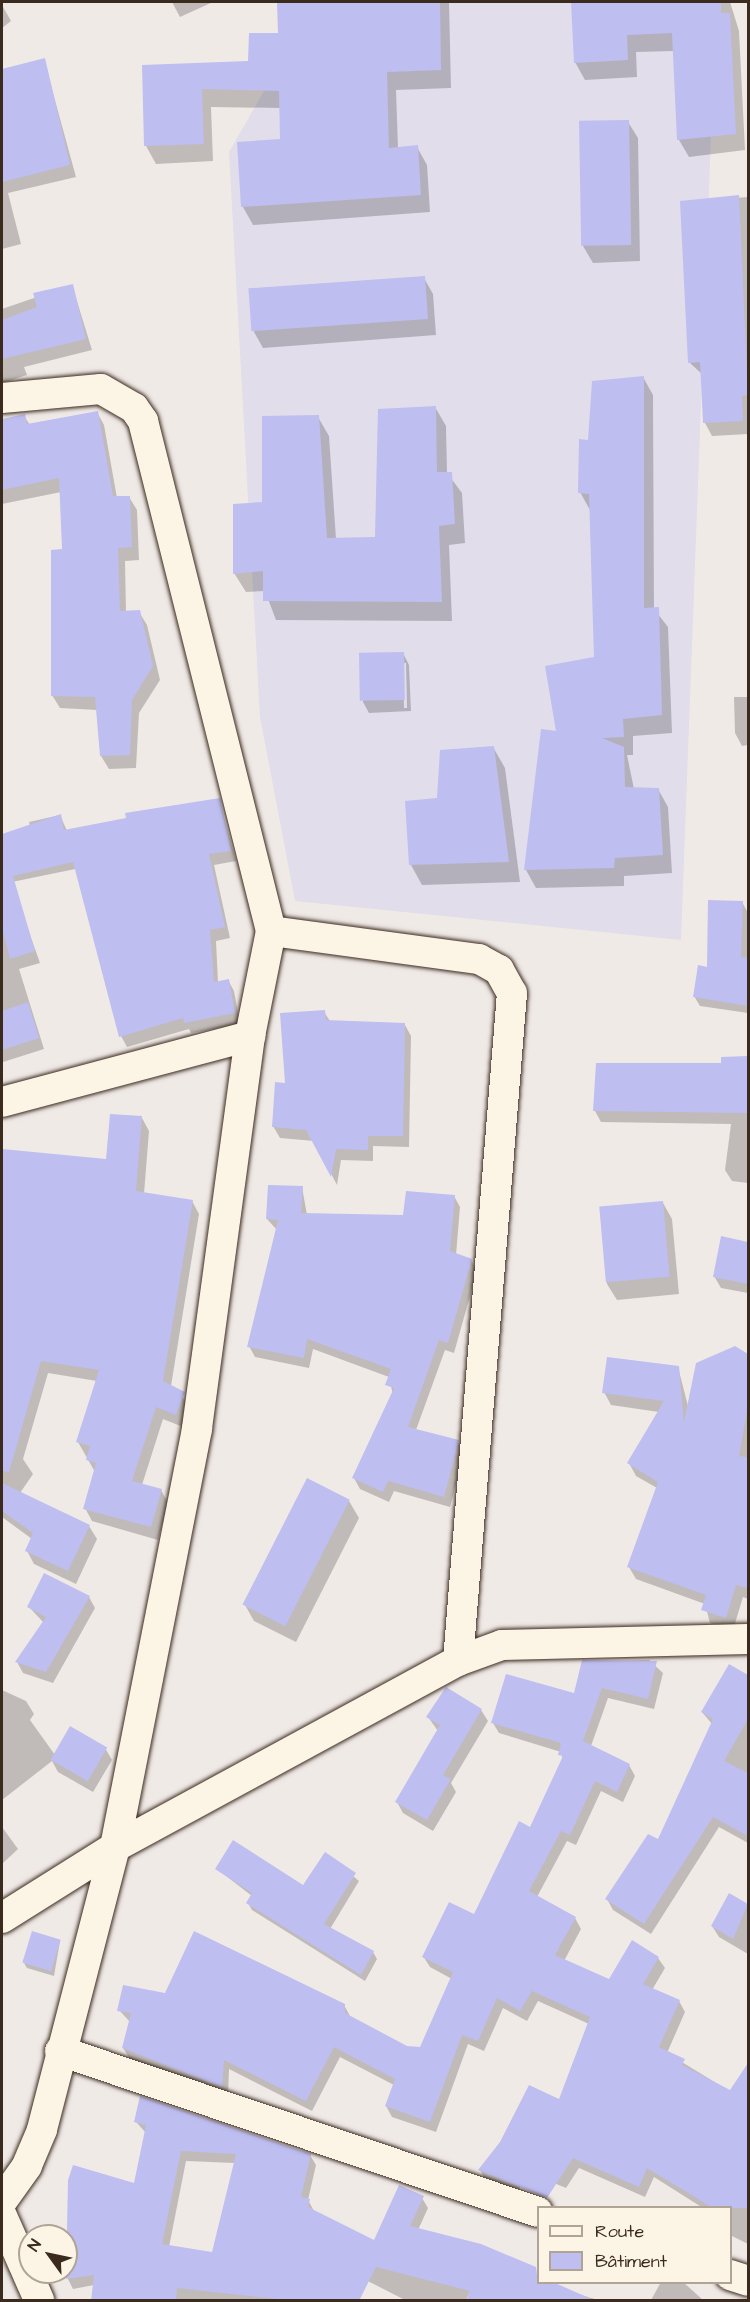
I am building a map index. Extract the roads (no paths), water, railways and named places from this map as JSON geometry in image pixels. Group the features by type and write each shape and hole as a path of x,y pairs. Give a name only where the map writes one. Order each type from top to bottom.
{"street":[{"path":"2,398 100,389 127,402 143,421 271,931 250,1036 197,1429 115,1847 32,2156 2,2201"},
{"path":"271,931 479,959 499,970 512,993 458,1661"},
{"path":"2,1102 250,1036"},
{"path":"2,1918 115,1847 458,1661 502,1645 540,1641 748,1638"},
{"path":"60,2051 537,2212"},
{"path":"2,2216 39,2301"},
{"path":"732,2276 748,2281"}]}
